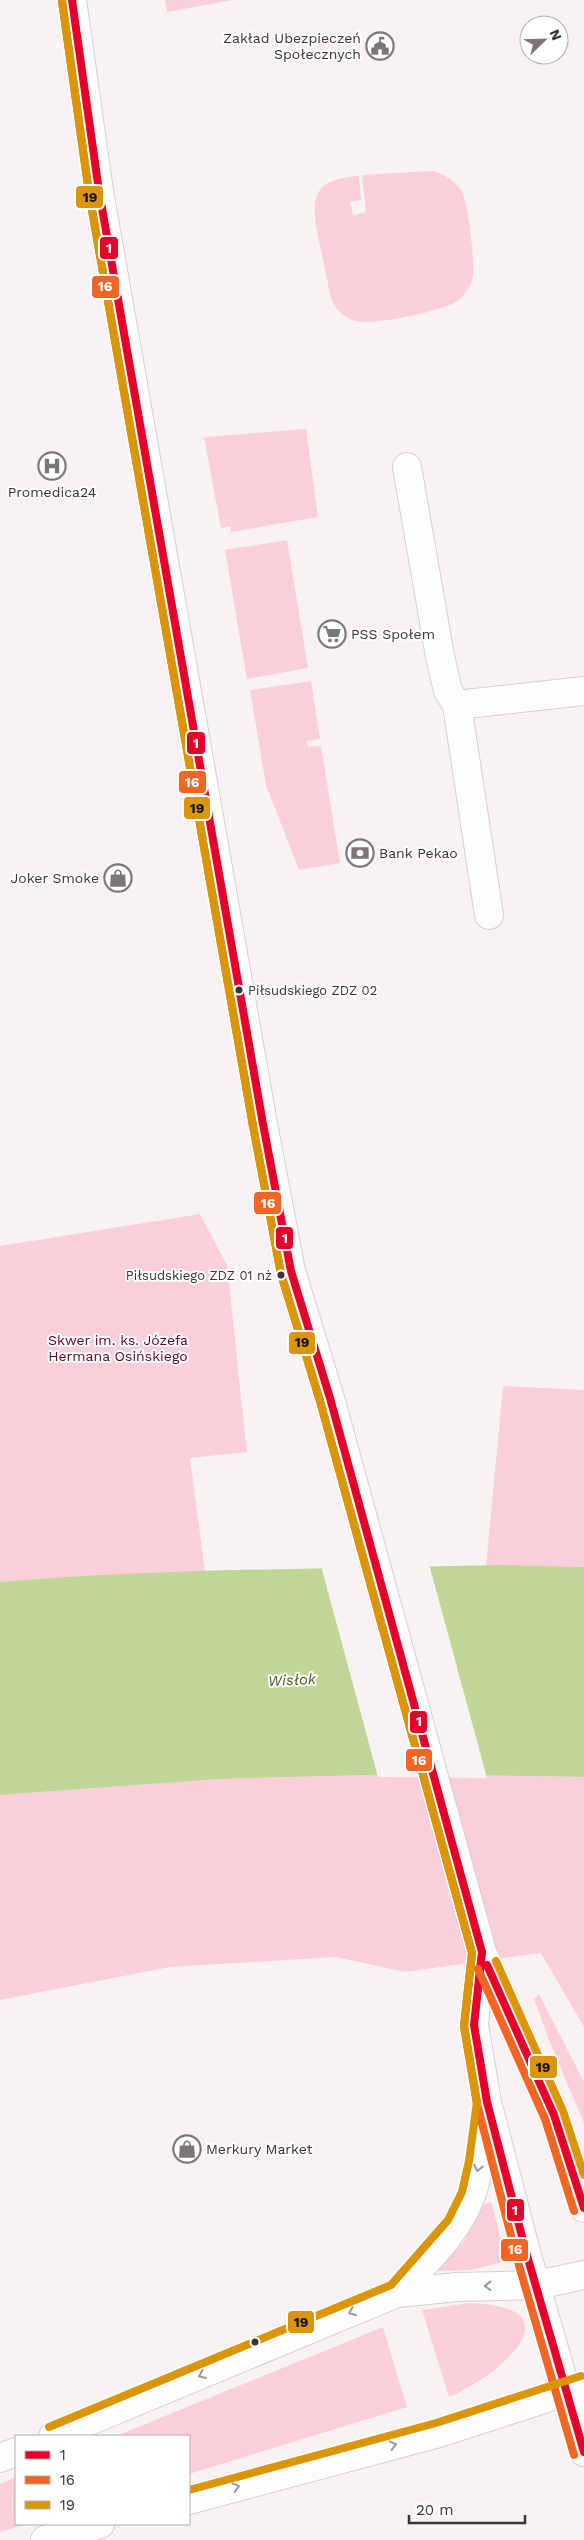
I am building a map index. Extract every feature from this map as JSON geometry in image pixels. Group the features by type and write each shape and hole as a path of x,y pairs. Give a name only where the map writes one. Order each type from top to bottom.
{"main road":[{"path":"72,0 98,182 263,1124 292,1271 330,1398 482,1952 554,2116 584,2208"},
{"path":"407,467 440,656 448,691 457,705 489,915"},
{"path":"457,705 584,691"},
{"path":"482,1952 474,2025 487,2102 526,2252 576,2389 584,2452"},
{"path":"397,2293 456,2225 471,2195 479,2163 487,2102"},
{"path":"554,2116 584,2160"},
{"path":"55,2435 397,2293 457,2287 537,2284 584,2275"},
{"path":"190,2500 439,2433 576,2389"},
{"path":"0,2458 15,2452"},
{"path":"45,2540 97,2525"}],"green space":[{"path":"165,0 233,0 167,12"},
{"path":"432,171 453,181 462,192 464,198 469,219 473,258 473,275 469,287 461,298 454,303 427,312 393,319 364,322 346,317 336,307 330,295 316,228 315,204 317,195 322,187 331,182 359,176 361,200 350,202 353,216 366,212 362,175"},
{"path":"306,429 318,517 231,532 230,526 221,528 204,437"},
{"path":"287,540 308,668 247,679 225,550"},
{"path":"311,681 320,739 307,741 308,747 321,746 340,863 299,870 266,785 250,690"},
{"name":"Skwer im. ks. Józefa Hermana Osińskiego","path":"200,1214 227,1265 247,1452 190,1458 205,1572 0,1582 0,1246"},
{"path":"503,1386 584,1390 584,1567 486,1566"},
{"path":"407,1774 584,1777 584,2027 541,1953 405,1972 336,1957 170,1967 0,2000 0,1795 220,1779"},
{"path":"539,1994 584,2082 584,2123 550,2043 534,1999"},
{"path":"489,2202 492,2204 506,2261 471,2270 438,2271 437,2269 463,2243 483,2206"},
{"path":"469,2303 502,2307 520,2316 525,2329 520,2343 507,2359 489,2374 449,2397 422,2310"},
{"path":"383,2327 407,2407 190,2474 190,2435 118,2435"},
{"path":"15,2477 15,2525 24,2525 0,2532 0,2484"}],"water":[{"name":"Wisłok","path":"500,1565 584,1567 584,1777 407,1774 220,1779 0,1795 0,1582 125,1574"}],"pier":[{"path":"429,1564 487,1778 378,1777 321,1566"}],"transit line":[{"name":"1","path":"72,0 99,191 263,1124 291,1271 330,1398 482,1952 474,2025 487,2102 526,2252 584,2452"},
{"name":"16","path":"62,1 89,193 253,1126 281,1274 320,1401 472,1953 464,2026 477,2104 516,2255 574,2455"},
{"name":"19","path":"49,2427 391,2285 448,2220 462,2192 469,2161 477,2102 464,2026 472,1953 320,1401 281,1274 253,1126 89,193 62,1"},
{"name":"19","path":"496,1961 563,2111 584,2175"},
{"name":"1","path":"487,1965 554,2115 584,2208"},
{"name":"16","path":"478,1969 545,2119 574,2211"},
{"name":"19","path":"190,2490 436,2423 581,2376"}],"place":[{"name":"Zakład Ubezpieczeń Społecznych","path":"380,46"},
{"name":"Promedica24","path":"52,466"},
{"name":"PSS Społem","path":"332,634"},
{"name":"Bank Pekao","path":"360,853"},
{"name":"Joker Smoke","path":"118,878"},
{"name":"Piłsudskiego ZDZ 02","path":"239,990"},
{"name":"Piłsudskiego ZDZ 01 nż","path":"281,1275"},
{"name":"Merkury Market","path":"187,2149"}]}
